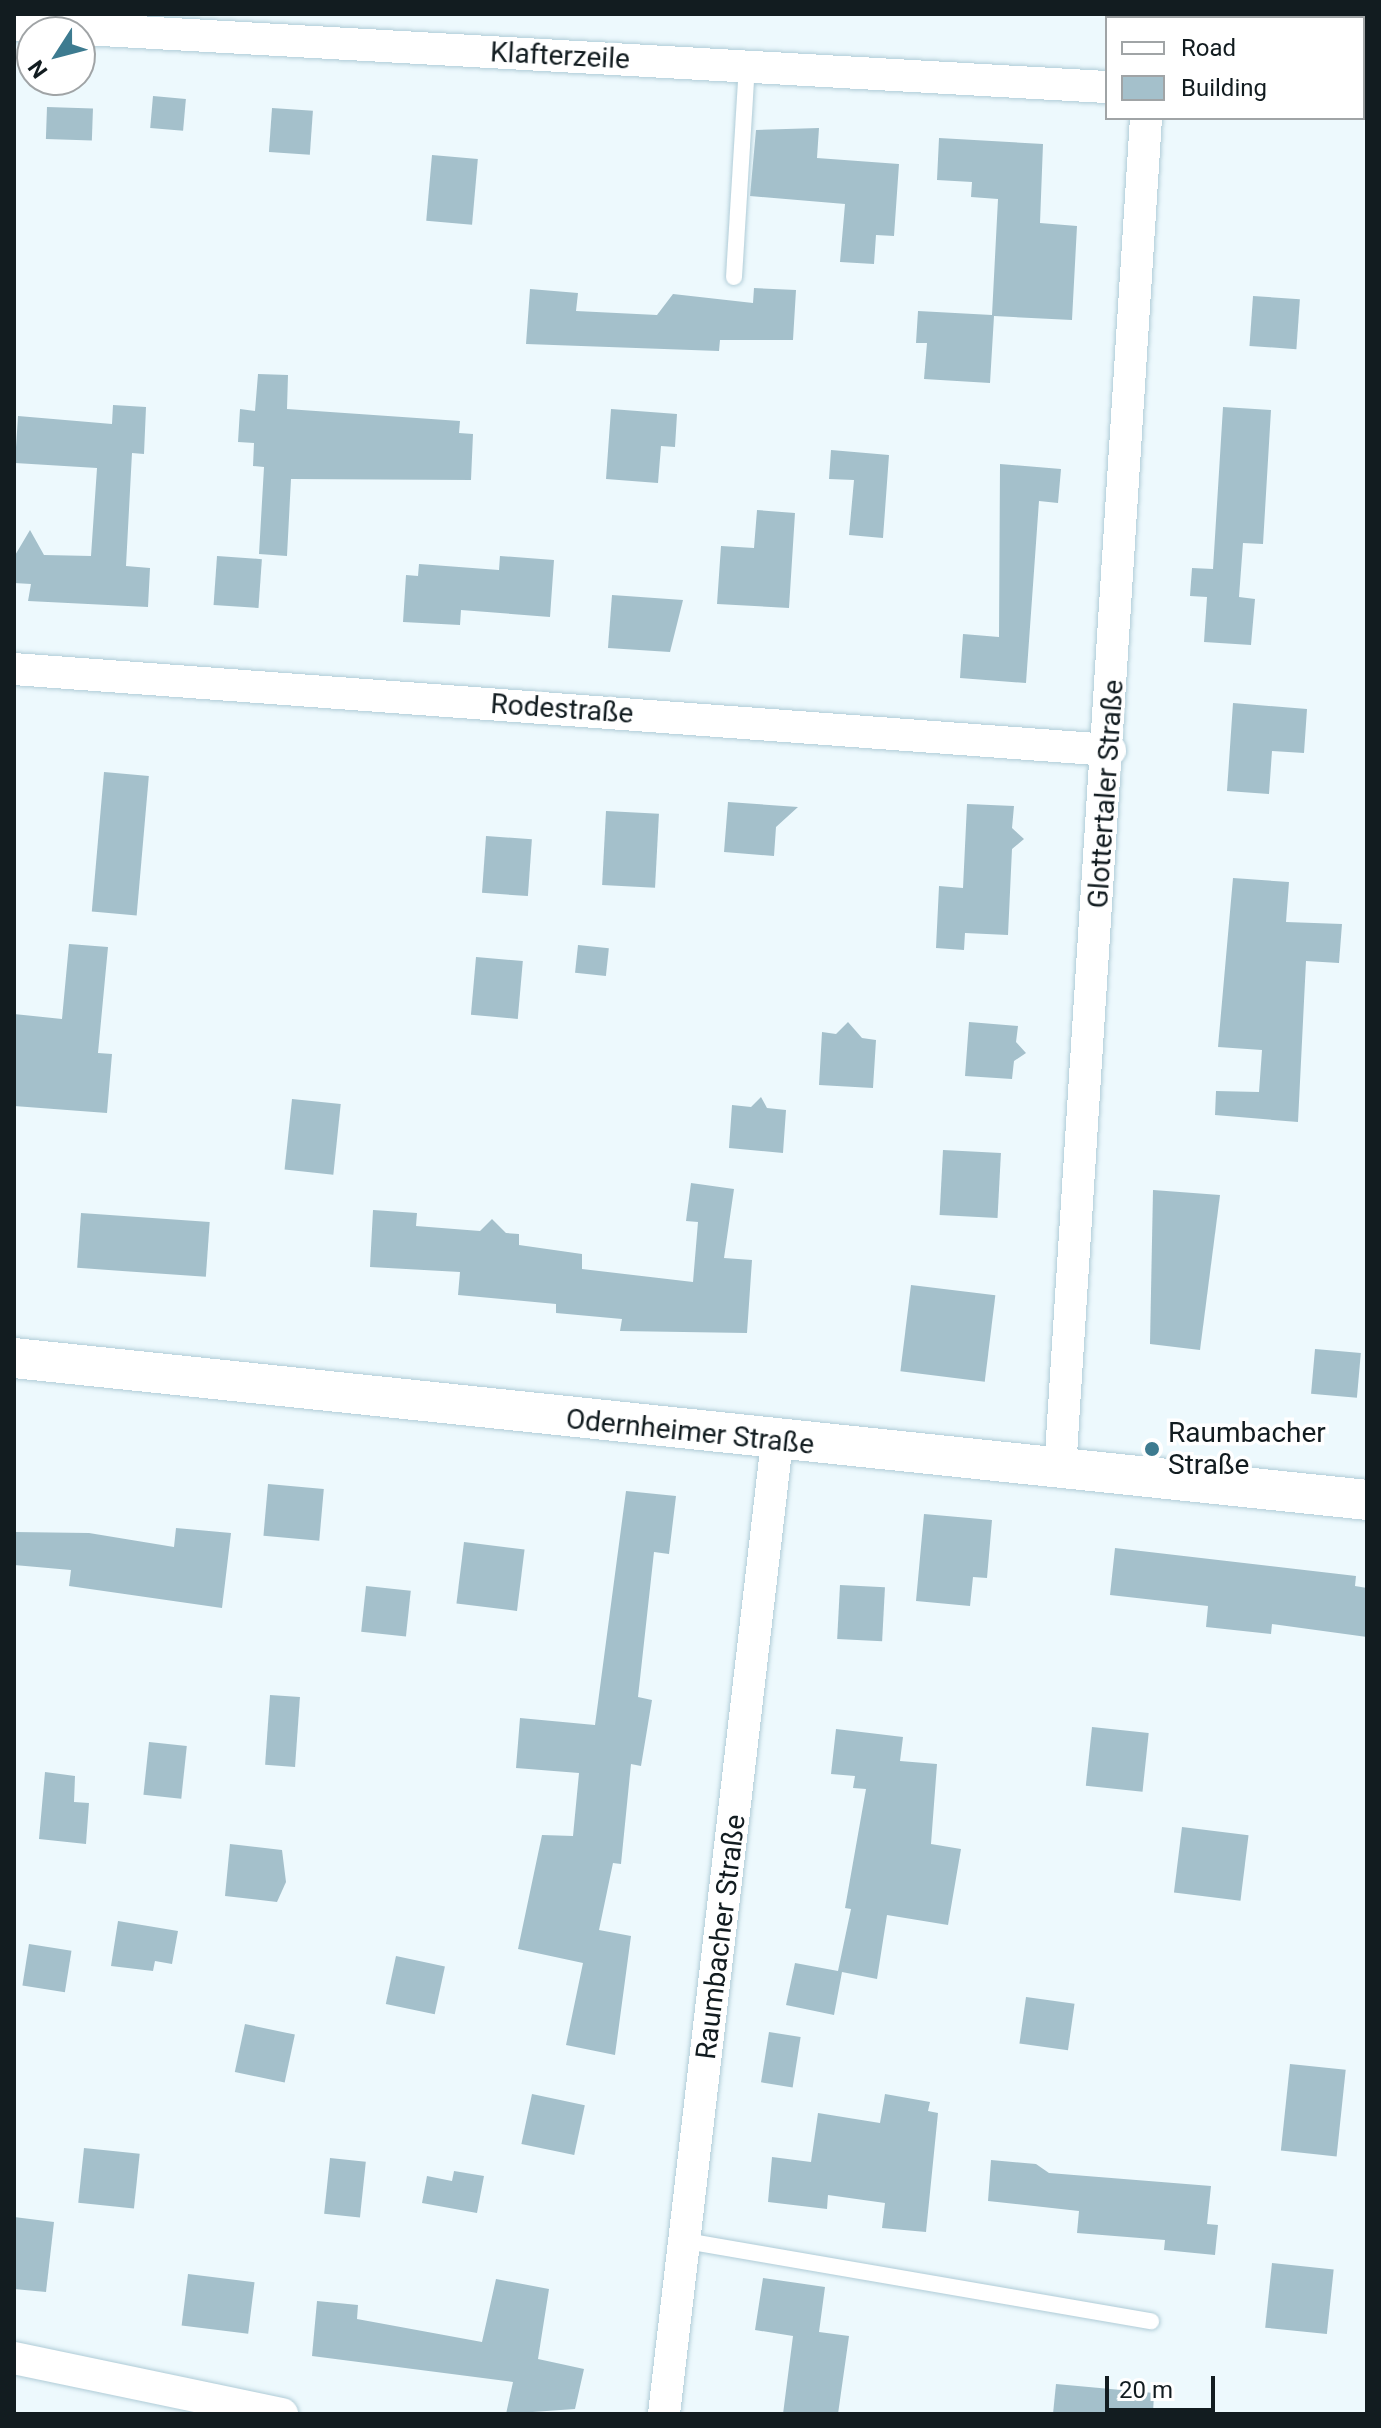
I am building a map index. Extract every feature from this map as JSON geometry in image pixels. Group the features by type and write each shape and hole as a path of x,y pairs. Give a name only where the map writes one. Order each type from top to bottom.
{"street":[{"name":"Klafterzeile","path":"14,25 1105,87"},
{"name":"Glottertaler Straße","path":"1060,1470 1110,750 1146,120"},
{"name":"Rodestraße","path":"14,669 1110,750"},
{"name":"Odernheimer Straße","path":"14,1358 777,1442 1367,1500"},
{"name":"Raumbacher Straße","path":"664,2414 777,1442"},
{"path":"14,2358 282,2414"}],"lane":[{"path":"734,277 747,67"},
{"path":"686,2241 1151,2321"}],"building":[{"path":"153,96 186,99 183,131 150,128"},
{"path":"47,107 93,109 92,141 46,139"},
{"path":"272,108 313,111 310,155 269,152"},
{"path":"819,128 817,158 899,164 894,236 876,235 874,264 840,262 845,204 750,196 756,130"},
{"path":"939,138 1043,144 1040,223 1077,226 1072,320 994,316 990,383 924,379 927,343 916,343 918,311 992,315 998,199 971,197 972,182 937,180"},
{"path":"432,155 478,159 472,225 426,221"},
{"path":"754,288 796,290 793,340 720,340 719,351 526,344 530,289 578,293 576,311 657,315 673,294 753,303"},
{"path":"1253,296 1300,299 1296,349 1250,346"},
{"path":"258,374 288,375 287,409 460,421 459,433 473,434 471,480 291,479 287,556 259,554 264,467 253,466 254,443 238,442 240,409 255,411"},
{"path":"113,405 146,407 144,454 132,453 126,566 150,568 148,607 28,601 31,584 14,583 14,557 30,530 44,555 91,556 97,468 15,463 18,416 112,424"},
{"path":"1223,407 1271,410 1263,544 1243,543 1239,597 1255,599 1251,645 1204,642 1207,597 1190,596 1192,568 1213,569"},
{"path":"611,409 677,414 675,447 661,446 658,483 606,479"},
{"path":"831,450 889,455 883,538 849,535 854,480 829,479"},
{"path":"1000,464 1061,469 1058,503 1039,501 1026,683 960,678 963,634 999,637"},
{"path":"757,510 795,513 789,608 717,604 721,546 754,548"},
{"path":"217,556 262,559 258,608 214,605"},
{"path":"500,556 554,560 550,617 461,610 460,625 403,622 406,575 418,576 419,564 499,570"},
{"path":"612,595 683,600 670,652 608,648"},
{"path":"1233,703 1307,709 1304,753 1272,751 1269,794 1227,791"},
{"path":"104,772 149,776 137,915 92,911"},
{"path":"728,802 798,807 776,827 774,856 724,852"},
{"path":"967,804 1014,806 1012,828 1024,839 1012,849 1008,935 965,933 964,950 936,948 939,886 963,888"},
{"path":"606,811 659,814 655,888 602,885"},
{"path":"486,836 532,839 528,896 482,893"},
{"path":"1233,878 1289,882 1286,922 1342,924 1339,963 1306,961 1298,1122 1215,1115 1216,1091 1259,1092 1262,1050 1218,1047"},
{"path":"69,944 108,947 98,1053 112,1054 107,1113 14,1106 14,1014 62,1019"},
{"path":"578,945 609,948 606,976 575,973"},
{"path":"476,957 523,961 518,1019 471,1015"},
{"path":"848,1022 862,1038 876,1040 873,1088 819,1085 822,1032 836,1034"},
{"path":"969,1022 1018,1026 1016,1042 1026,1053 1014,1061 1012,1079 965,1076"},
{"path":"761,1097 767,1108 786,1110 783,1153 729,1148 732,1105 751,1107"},
{"path":"292,1099 341,1104 333,1175 285,1170"},
{"path":"943,1150 1001,1153 998,1218 940,1215"},
{"path":"691,1183 734,1189 724,1258 752,1260 747,1333 620,1331 622,1319 556,1313 556,1304 458,1295 460,1272 370,1267 373,1210 417,1213 416,1226 480,1231 492,1219 506,1233 519,1234 519,1245 582,1254 582,1269 693,1282 698,1222 686,1221"},
{"path":"1153,1190 1220,1195 1200,1350 1150,1344"},
{"path":"81,1213 210,1222 206,1277 77,1268"},
{"path":"911,1285 995,1295 985,1382 900,1371"},
{"path":"1315,1349 1361,1353 1357,1398 1311,1394"},
{"path":"268,1484 324,1489 319,1541 263,1536"},
{"path":"626,1491 676,1496 669,1554 654,1552 638,1697 652,1700 641,1766 631,1764 621,1864 613,1863 599,1930 631,1936 615,2055 566,2045 583,1963 518,1949 542,1835 573,1836 579,1773 516,1768 520,1718 595,1725"},
{"path":"924,1514 992,1520 987,1578 973,1577 970,1606 916,1601"},
{"path":"176,1528 231,1533 222,1608 69,1586 71,1570 14,1565 14,1532 89,1533 174,1547"},
{"path":"464,1542 525,1549 517,1611 456,1604"},
{"path":"1115,1548 1356,1576 1355,1586 1367,1588 1367,1637 1272,1624 1271,1634 1206,1627 1208,1606 1110,1595"},
{"path":"840,1585 885,1587 882,1641 837,1639"},
{"path":"366,1586 411,1591 406,1636 361,1632"},
{"path":"270,1695 300,1697 295,1767 265,1765"},
{"path":"1092,1727 1149,1733 1143,1792 1086,1786"},
{"path":"836,1729 903,1737 900,1761 937,1764 931,1844 961,1849 948,1925 887,1915 877,1979 842,1972 834,2015 786,2005 795,1963 838,1971 851,1909 845,1908 866,1789 853,1788 855,1776 831,1774"},
{"path":"149,1742 187,1746 181,1799 143,1795"},
{"path":"45,1772 75,1776 74,1802 89,1803 86,1844 39,1839"},
{"path":"1182,1827 1249,1835 1240,1901 1174,1893"},
{"path":"230,1844 282,1850 286,1882 277,1902 225,1896"},
{"path":"118,1921 178,1931 172,1964 155,1961 153,1971 111,1966"},
{"path":"29,1944 71,1951 65,1992 22,1985"},
{"path":"396,1956 445,1966 435,2014 386,2004"},
{"path":"1026,1997 1075,2004 1068,2050 1019,2044"},
{"path":"245,2024 295,2035 285,2083 235,2072"},
{"path":"769,2032 801,2037 793,2087 761,2082"},
{"path":"1290,2064 1346,2070 1337,2156 1281,2151"},
{"path":"532,2094 585,2105 574,2155 521,2144"},
{"path":"885,2094 930,2102 928,2111 938,2113 926,2232 882,2228 885,2203 828,2195 827,2209 768,2202 772,2157 811,2162 818,2113 880,2123"},
{"path":"84,2148 140,2154 134,2209 78,2203"},
{"path":"330,2158 366,2162 360,2217 324,2214"},
{"path":"991,2160 1036,2164 1049,2173 1211,2186 1207,2224 1218,2225 1215,2255 1164,2250 1165,2240 1077,2233 1079,2211 988,2201"},
{"path":"454,2171 484,2176 477,2213 422,2203 427,2176 452,2181"},
{"path":"14,2217 54,2222 46,2292 14,2289"},
{"path":"1272,2263 1334,2269 1327,2334 1265,2328"},
{"path":"188,2274 255,2282 248,2334 182,2326"},
{"path":"763,2278 825,2287 819,2332 849,2336 838,2414 783,2414 793,2336 755,2330"},
{"path":"496,2279 549,2289 538,2359 584,2369 575,2409 506,2414 513,2382 312,2356 317,2301 358,2305 357,2319 482,2342"},
{"path":"1056,2384 1154,2393 1153,2414 1053,2414"}],"place":[{"name":"Raumbacher Straße","path":"1152,1449"}]}
